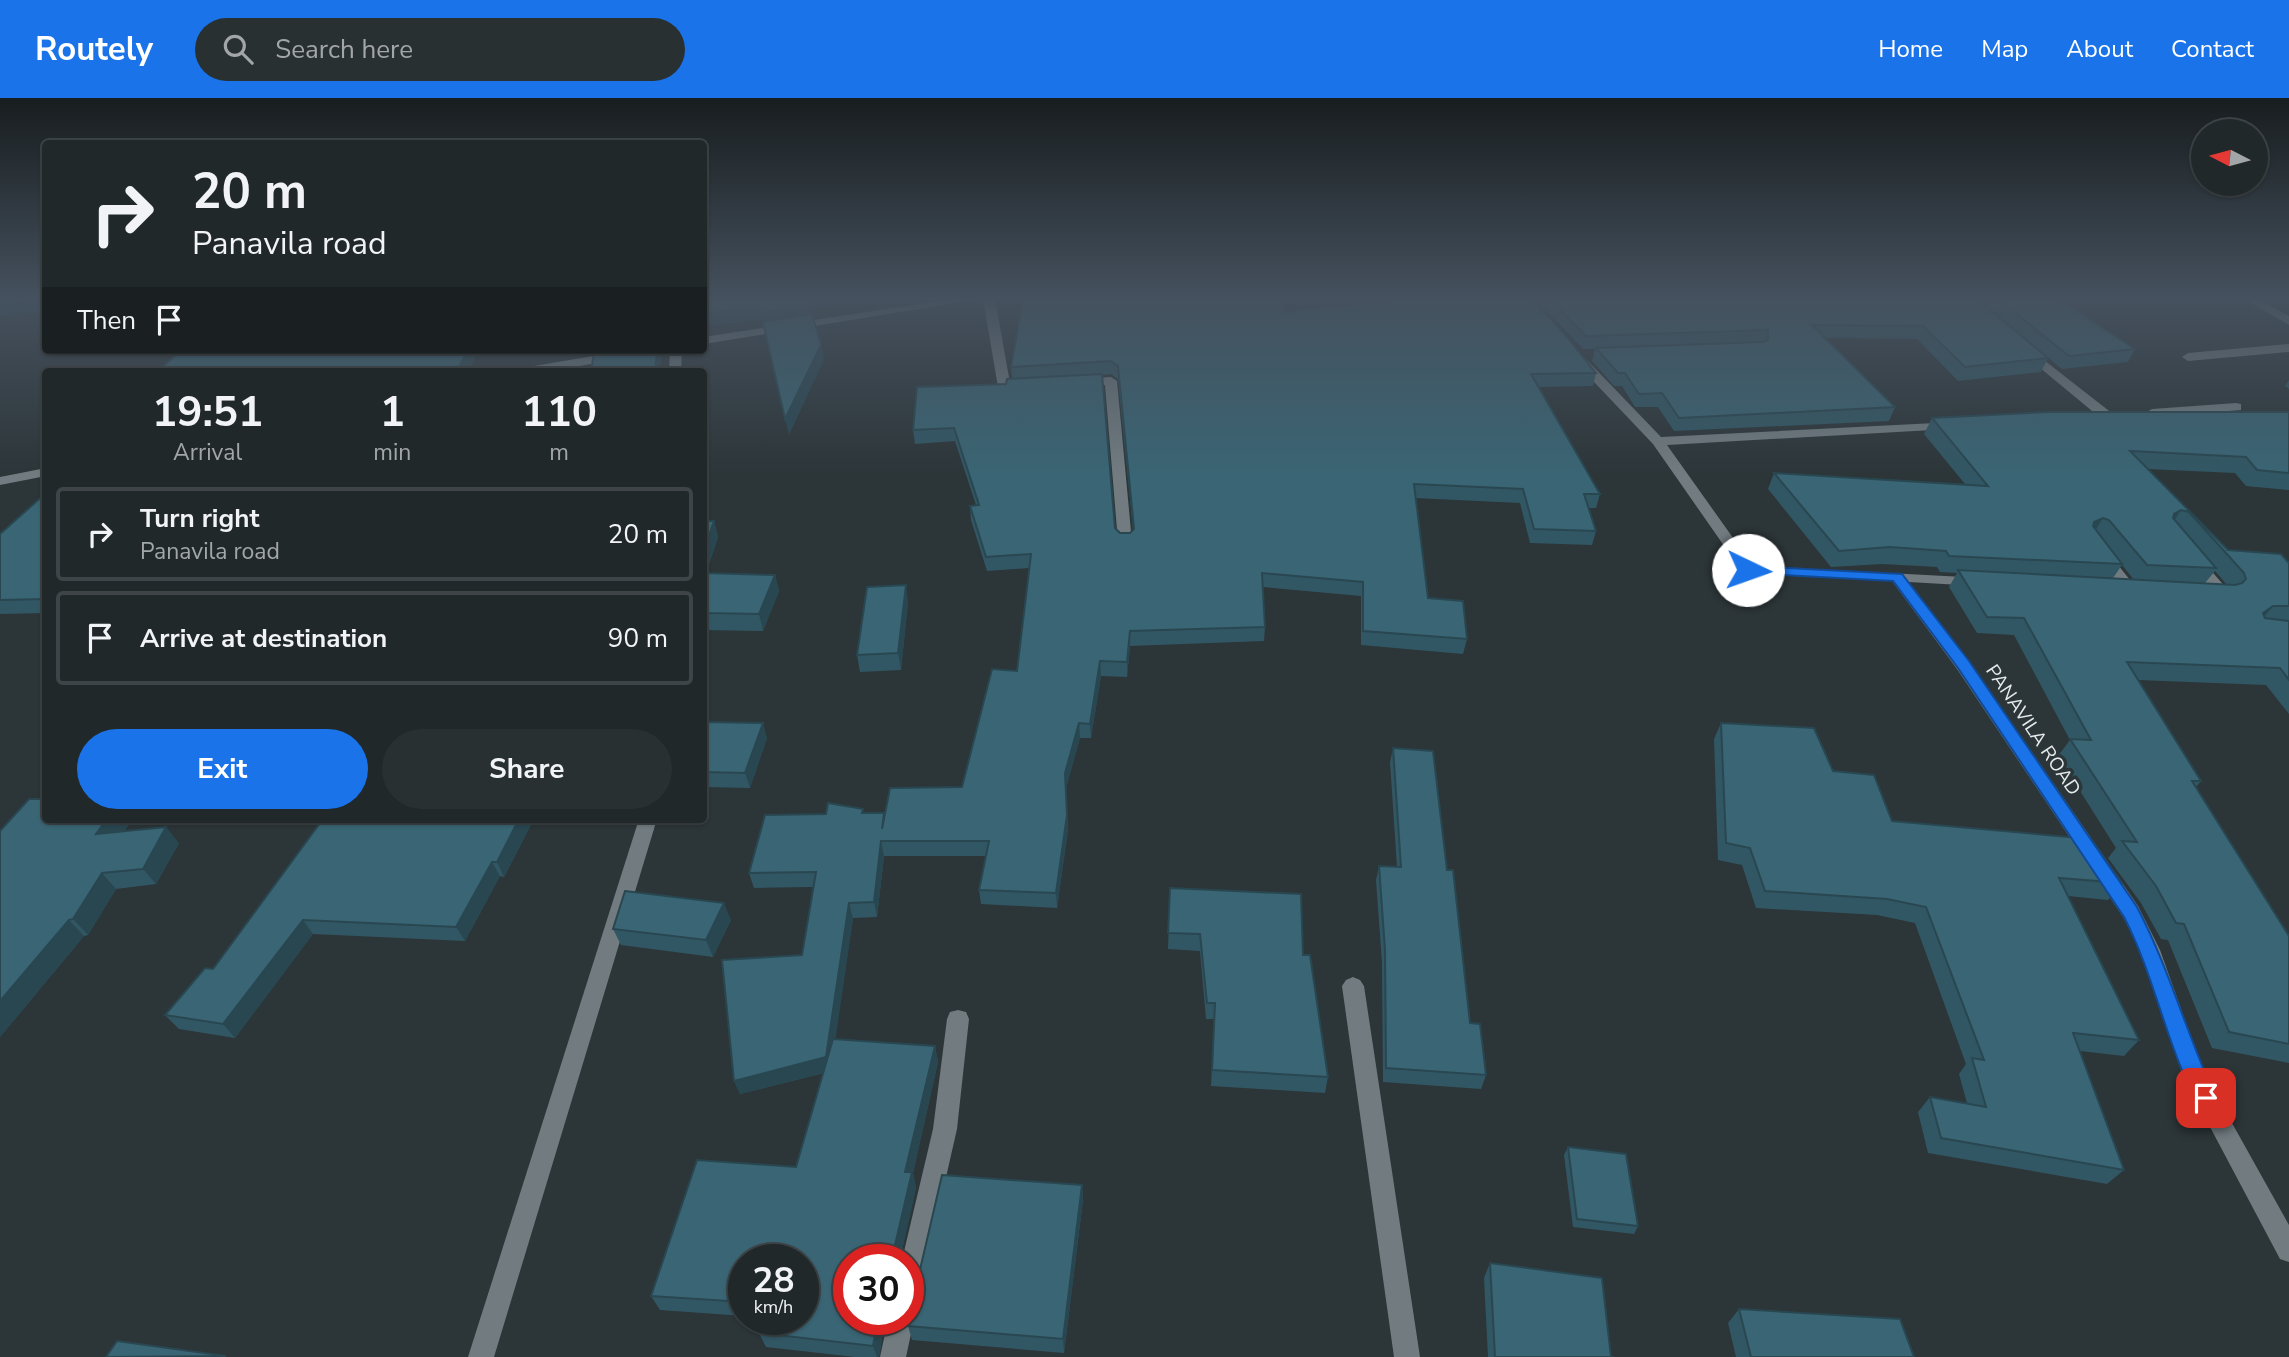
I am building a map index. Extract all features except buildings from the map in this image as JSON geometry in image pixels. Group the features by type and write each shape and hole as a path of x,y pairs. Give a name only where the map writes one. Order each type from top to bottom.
{"street":[{"path":"545,368 604,358"},
{"path":"994,358 997,388 1031,386"},
{"path":"1584,358 1595,378 1658,441 1748,570 1993,581"},
{"path":"2039,358 2121,416"},
{"path":"1071,383 1111,381 1125,542"},
{"path":"2081,418 2236,407"},
{"path":"1658,441 1958,425"},
{"path":"0,481 42,473"},
{"path":"2092,541 2136,588 2102,587"},
{"path":"2180,543 2224,594 2197,592"},
{"name":"PANAVILA ROAD","path":"1897,577 1963,665 2131,912 2150,950 2194,1076 2289,1250"},
{"path":"481,1357 647,823"},
{"path":"1353,986 1407,1357"},
{"path":"918,1244 945,1129 958,1019"},
{"path":"893,1357 898,1335"}],"route":[{"path":"1748,570 1897,577 1963,665 2131,912 2150,950 2194,1076 2206,1098"}]}
